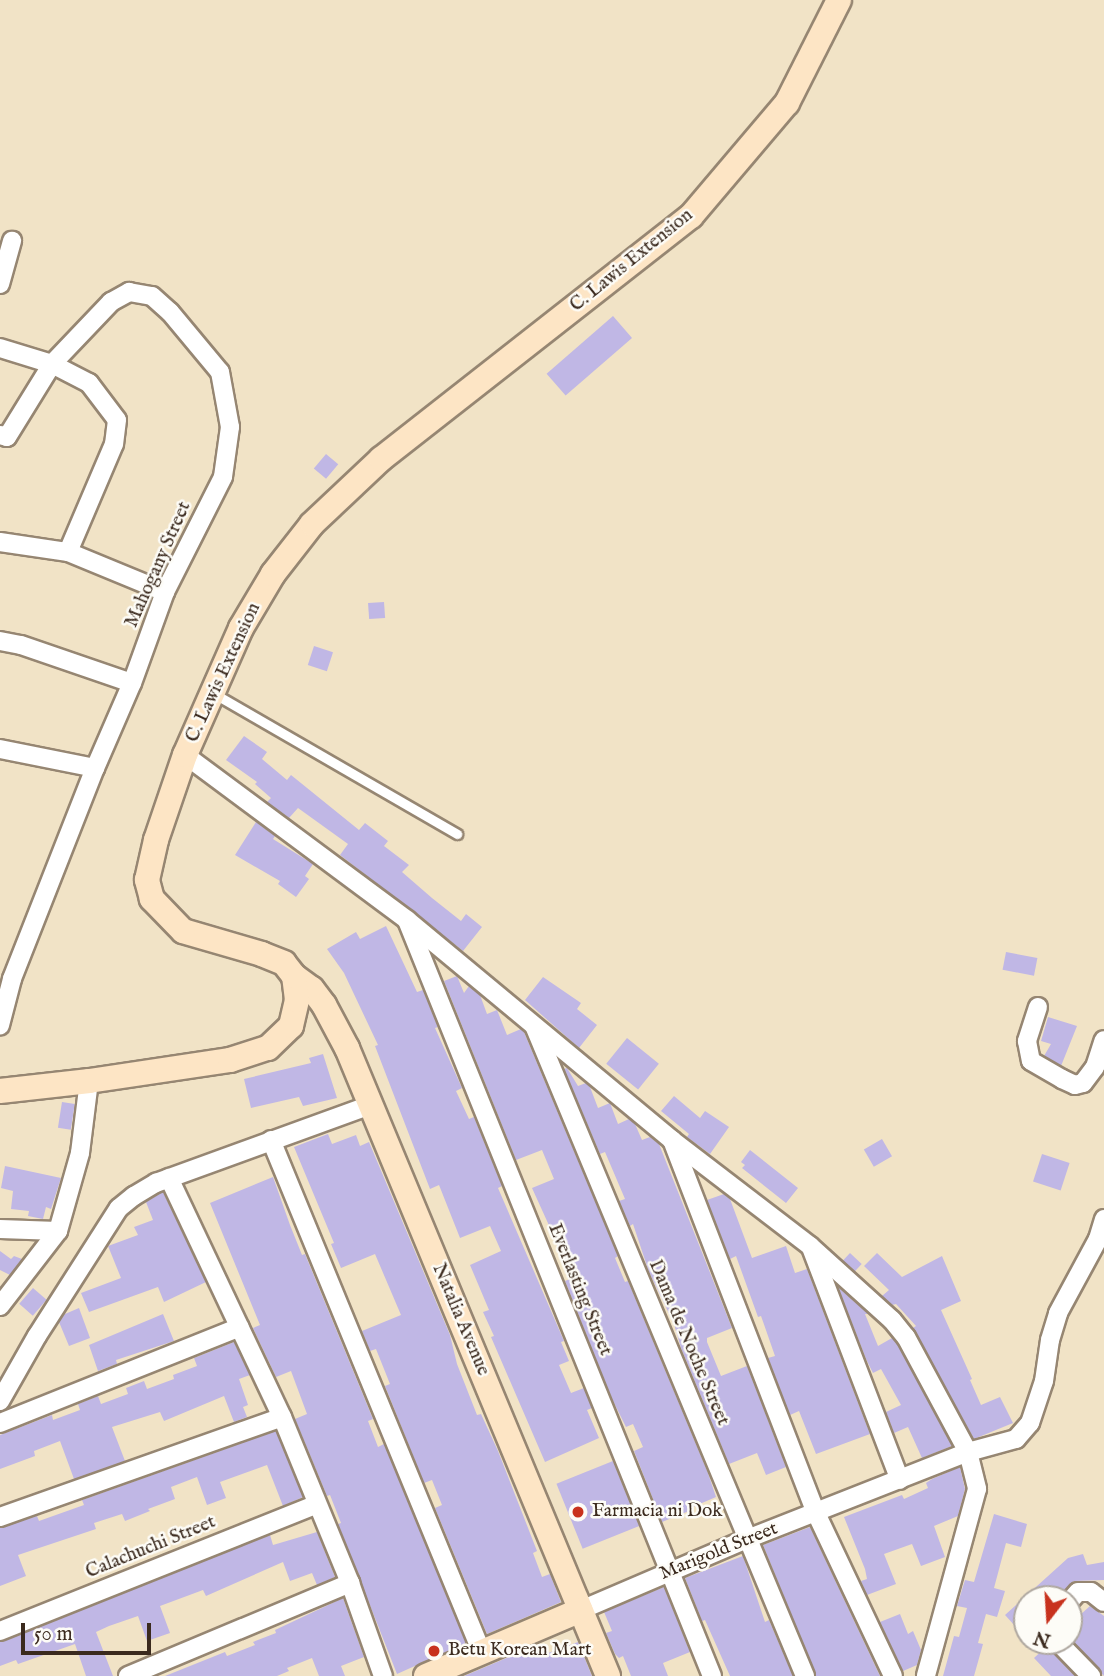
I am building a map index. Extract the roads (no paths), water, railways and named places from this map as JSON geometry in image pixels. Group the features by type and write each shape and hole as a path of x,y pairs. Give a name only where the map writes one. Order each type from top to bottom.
{"street":[{"name":"C. Lawis Extension","path":"294,976 284,963 262,954 183,931 152,899 147,880 149,862 185,755 241,628 273,574 312,524 382,459 691,216 787,103 839,0"},
{"path":"0,284 12,241"},
{"name":"Mahogany Street","path":"0,1025 12,979 95,768 132,683 165,592 223,477 230,427 220,372 170,312 152,296 129,292 111,302 52,364"},
{"path":"0,348 52,364 89,383 117,420 114,443 68,552"},
{"path":"0,435 7,437 52,364"},
{"path":"0,542 68,552 165,592"},
{"path":"0,641 22,645 132,683"},
{"path":"0,749 95,768"},
{"path":"185,755 407,920 672,1140 810,1246 881,1307 906,1337 968,1452 977,1489 926,1676"},
{"name":"Everlasting Street","path":"407,920 712,1676"},
{"path":"0,1091 89,1082 230,1060 268,1048 281,1038 295,1015 294,976"},
{"name":"Natalia Avenue","path":"294,976 312,989 324,1005 347,1048 608,1676"},
{"path":"1038,1007 1027,1041 1031,1061 1062,1079 1075,1085 1083,1083 1095,1067 1104,1040"},
{"name":"Dama de Noche Street","path":"534,1025 805,1676"},
{"path":"0,1306 58,1231 80,1153 89,1082"},
{"path":"0,1401 37,1336 120,1208 146,1188 169,1178 370,1105"},
{"path":"271,1140 482,1653"},
{"path":"672,1140 816,1513 893,1676"},
{"path":"169,1178 282,1416 350,1583 383,1676"},
{"name":"Marigold Street","path":"426,1676 747,1539 968,1452 1016,1439 1030,1423 1044,1381 1050,1340 1058,1313 1098,1239 1104,1219"},
{"path":"0,1228 58,1231"},
{"path":"810,1246 900,1480"},
{"path":"0,1423 240,1327"},
{"path":"0,1517 282,1416"},
{"name":"Calachuchi Street","path":"0,1631 317,1504"},
{"path":"128,1676 350,1583"},
{"path":"1083,1592 1091,1592 1104,1602"},
{"path":"1070,1655 1090,1676"}],"lane":[{"path":"213,692 457,834"}],"place":[{"name":"Farmacia ni Dok","path":"578,1512"},
{"name":"Betu Korean Mart","path":"434,1651"}]}
